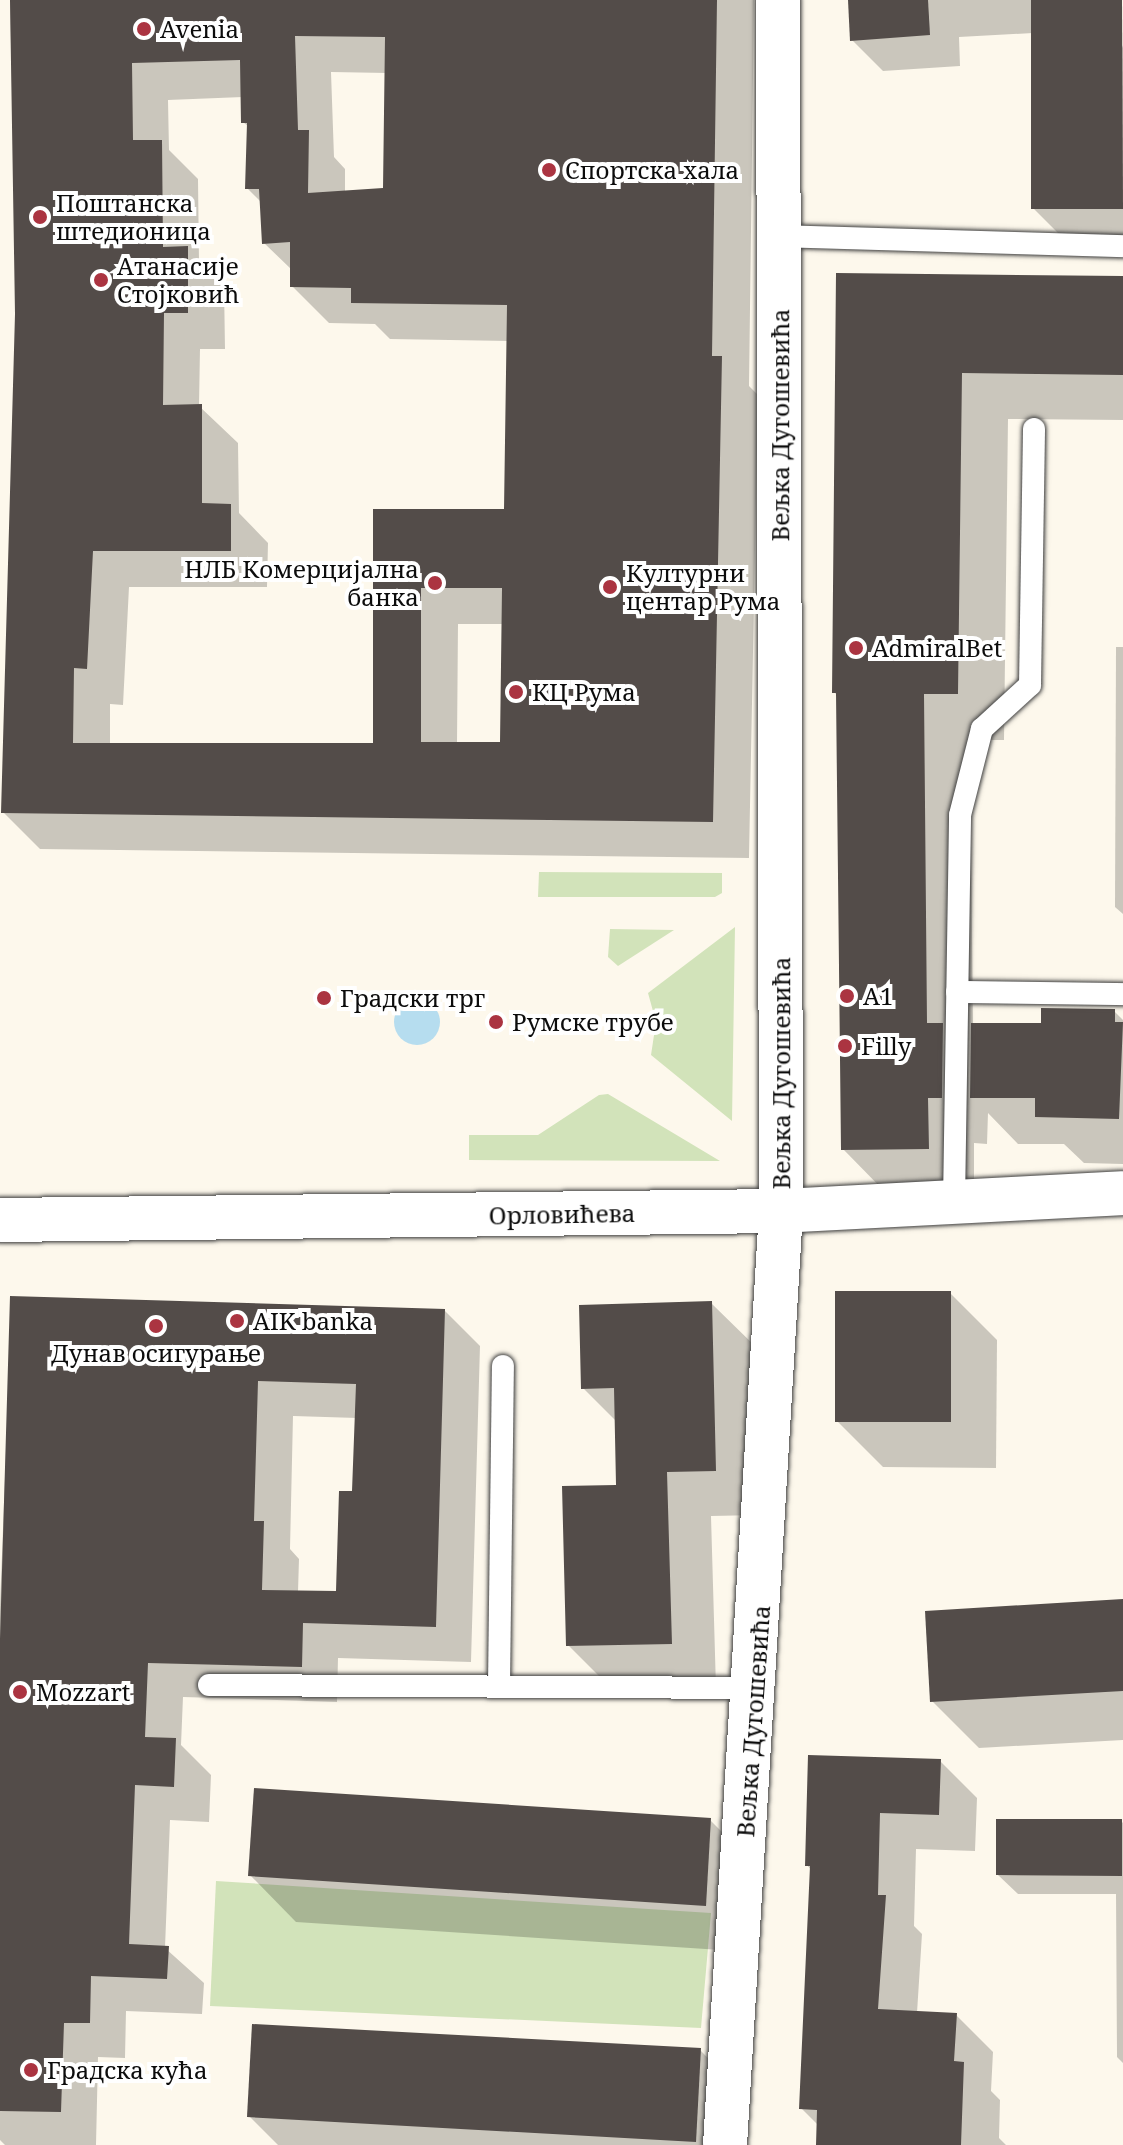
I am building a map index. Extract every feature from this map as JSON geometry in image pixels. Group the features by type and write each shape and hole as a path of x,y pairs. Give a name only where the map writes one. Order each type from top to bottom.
{"street":[{"name":"Вељка Дугошевића","path":"725,2145 755,1688 781,1211 778,0"},
{"name":"Орловићева","path":"0,1220 781,1211 1123,1193"}],"lane":[{"path":"779,236 1123,246"},
{"path":"954,1202 960,815 982,729 1030,685 1034,429"},
{"path":"957,992 1123,994"},
{"path":"499,1686 503,1366"},
{"path":"209,1685 755,1688"}],"green space":[{"path":"539,872 722,873 722,893 715,897 538,897"},
{"path":"735,927 732,1121 651,1055 656,1022 648,993"},
{"path":"610,929 674,930 618,966 608,957"},
{"path":"608,1094 720,1161 469,1160 469,1135 538,1135 599,1095"},
{"path":"216,1881 711,1913 701,2028 210,2006"}],"water":[{"path":"417,999 433,1006 440,1022 433,1038 417,1045 401,1038 394,1022 401,1006"}],"building":[{"path":"10,0 717,0 712,356 722,356 713,822 1,813 15,314","holes":["295,36 385,37 383,188 308,193 309,130 298,130","240,60 241,123 247,123 245,189 259,189 262,244 290,242 290,287 351,288 351,303 507,305 504,509 373,509 373,743 73,743 74,668 87,669 93,551 231,551 231,504 202,503 202,404 163,405 164,313 188,313 188,246 163,247 162,140 133,140 132,63","421,588 502,588 500,742 421,742"]},
{"path":"848,0 928,0 930,35 850,41"},
{"path":"1031,0 1122,0 1123,209 1031,209"},
{"path":"836,273 1123,276 1123,375 962,373 958,694 924,694 927,1023 943,1023 942,1098 928,1098 929,1149 841,1150 836,693 832,693"},
{"path":"1041,1008 1115,1009 1115,1022 1123,1022 1119,1119 1035,1117 1035,1098 970,1098 971,1023 1041,1023"},
{"path":"835,1291 951,1291 951,1422 835,1422"},
{"path":"10,1296 445,1309 436,1627 303,1623 302,1667 148,1663 145,1737 176,1738 174,1787 135,1785 129,1944 169,1946 167,1979 91,1976 90,2023 64,2023 61,2112 0,2111 0,1639","holes":["258,1381 356,1384 352,1491 339,1491 336,1591 262,1590 264,1521 254,1521"]},
{"path":"712,1301 716,1471 667,1472 672,1644 566,1646 562,1486 616,1485 614,1388 581,1389 579,1305"},
{"path":"1123,1599 1123,1691 930,1702 925,1611"},
{"path":"808,1755 941,1759 939,1815 880,1813 878,1895 886,1895 878,2009 957,2013 954,2061 964,2062 961,2145 816,2145 817,2110 799,2109 810,1866 805,1866"},
{"path":"254,1788 711,1818 706,1906 248,1876"},
{"path":"996,1819 1122,1819 1122,1876 996,1875"},
{"path":"252,2024 701,2048 696,2142 247,2117"}],"place":[{"name":"Avenia","path":"144,29"},
{"name":"Спортска хала","path":"549,170"},
{"name":"Поштанска штедионица","path":"40,217"},
{"name":"Атанасије Стојковић","path":"101,280"},
{"name":"НЛБ Комерцијална банка","path":"435,583"},
{"name":"Културни центар Рума","path":"610,587"},
{"name":"AdmiralBet","path":"856,648"},
{"name":"КЦ Рума","path":"516,692"},
{"name":"A1","path":"847,996"},
{"name":"Градски трг","path":"324,998"},
{"name":"Румске трубе","path":"496,1022"},
{"name":"Filly","path":"845,1046"},
{"name":"AIK banka","path":"237,1321"},
{"name":"Дунав осигурање","path":"156,1326"},
{"name":"Mozzart","path":"20,1692"},
{"name":"Градска кућа","path":"31,2070"}]}
